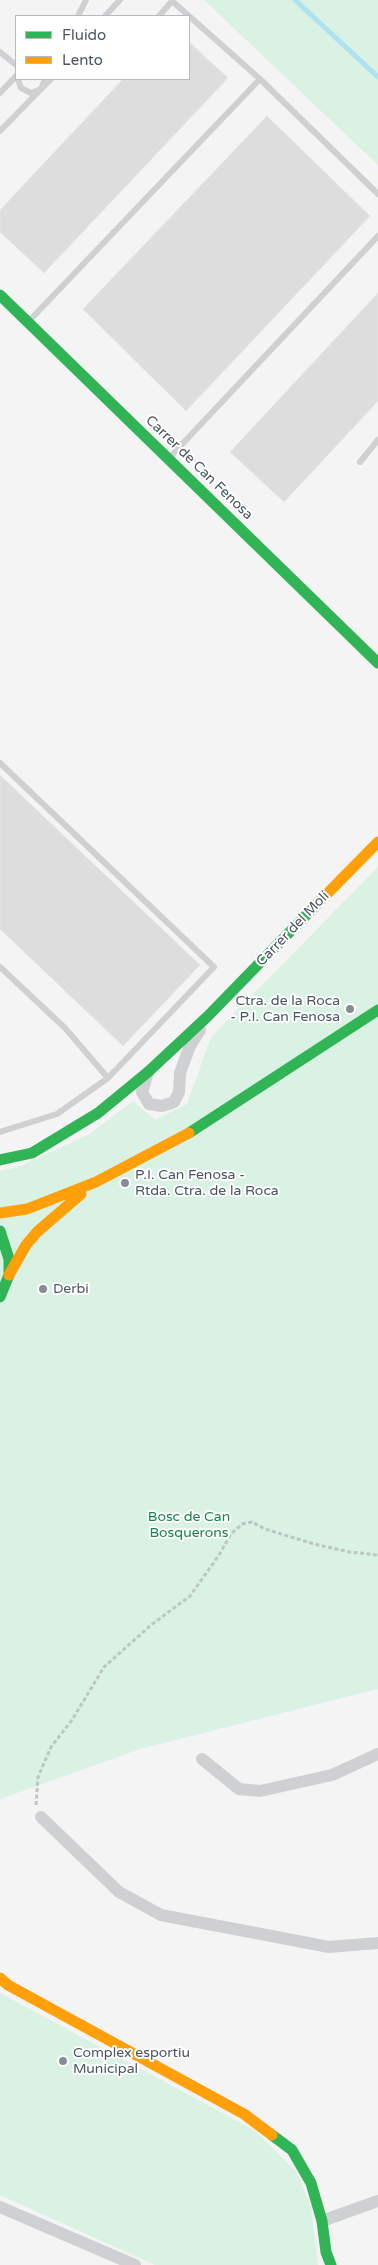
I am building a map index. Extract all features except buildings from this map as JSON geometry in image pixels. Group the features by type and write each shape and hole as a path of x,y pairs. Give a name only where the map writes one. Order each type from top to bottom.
{"street":[{"name":"Carrer de Can Fenosa","path":"0,295 378,663"},
{"name":"Carrer del Molí","path":"0,1160 32,1152 40,1148 98,1113 148,1072 208,1016 378,842"},
{"path":"0,1213 27,1209 96,1182 197,1128 378,1010"},
{"name":"Carrer del Molí","path":"148,1072 142,1092 149,1104 162,1106 174,1102 179,1092 180,1073 187,1055 208,1016"},
{"path":"0,1297 9,1275 26,1245 37,1232 96,1182"},
{"path":"0,1231 7,1248 9,1275"},
{"path":"202,1759 239,1789 260,1791 332,1774 378,1754"},
{"path":"41,1817 119,1892 161,1915 329,1947 378,1943"},
{"path":"0,1978 8,1986 244,2114 292,2150 311,2183 322,2221 326,2252 331,2265"},
{"path":"322,2221 378,2201"},
{"path":"0,2207 135,2265"}],"lane":[{"path":"78,15 84,8 86,0"},
{"path":"106,15 120,0"},
{"path":"160,15 172,1 188,15"},
{"path":"190,17 260,79 378,194"},
{"path":"0,52 15,64"},
{"path":"0,93 15,79"},
{"path":"28,322 260,79"},
{"path":"18,80 21,88 31,93 41,89 45,80"},
{"path":"0,131 50,80"},
{"path":"168,458 378,236"},
{"path":"360,462 378,440"},
{"path":"0,763 214,967 108,1078 56,1114 0,1132"},
{"path":"0,967 65,1028 108,1078"}],"path":[{"path":"41,1817 36,1805 38,1777 51,1748 72,1720 104,1667 151,1625 190,1596 219,1555 231,1534 242,1524 252,1522 265,1530 314,1544 350,1552 378,1555"}],"green space":[{"path":"204,0 378,0 378,165"},
{"name":"Bosc de Can Bosquerons","path":"378,867 378,1689 140,1749 0,1799 0,1171 18,1167 88,1135 133,1101 155,1120 187,1104 211,1037"},
{"name":"Complex esportiu Municipal","path":"0,1993 254,2130 296,2171 311,2206 318,2265 155,2265 0,2195"}],"waterway":[{"path":"295,0 378,77"}],"traffic: fast":[{"path":"0,295 378,663"},
{"path":"0,1160 32,1153 98,1113 148,1072 208,1016 318,903"},
{"path":"189,1133 378,1010"},
{"path":"0,1231 9,1259 9,1275 0,1297"},
{"path":"272,2135 292,2150 311,2183 322,2221 326,2252 331,2265"}],"traffic: slow":[{"path":"318,903 378,842"},
{"path":"0,1213 27,1209 96,1182 189,1133"},
{"path":"9,1275 26,1245 37,1232 81,1194"},
{"path":"0,1978 8,1985 244,2114 272,2135"}],"place":[{"name":"Ctra. de la Roca - P.I. Can Fenosa","path":"350,1009"},
{"name":"P.I. Can Fenosa - Rtda. Ctra. de la Roca","path":"125,1183"},
{"name":"Derbi","path":"43,1289"},
{"name":"Complex esportiu Municipal","path":"63,2061"}]}
